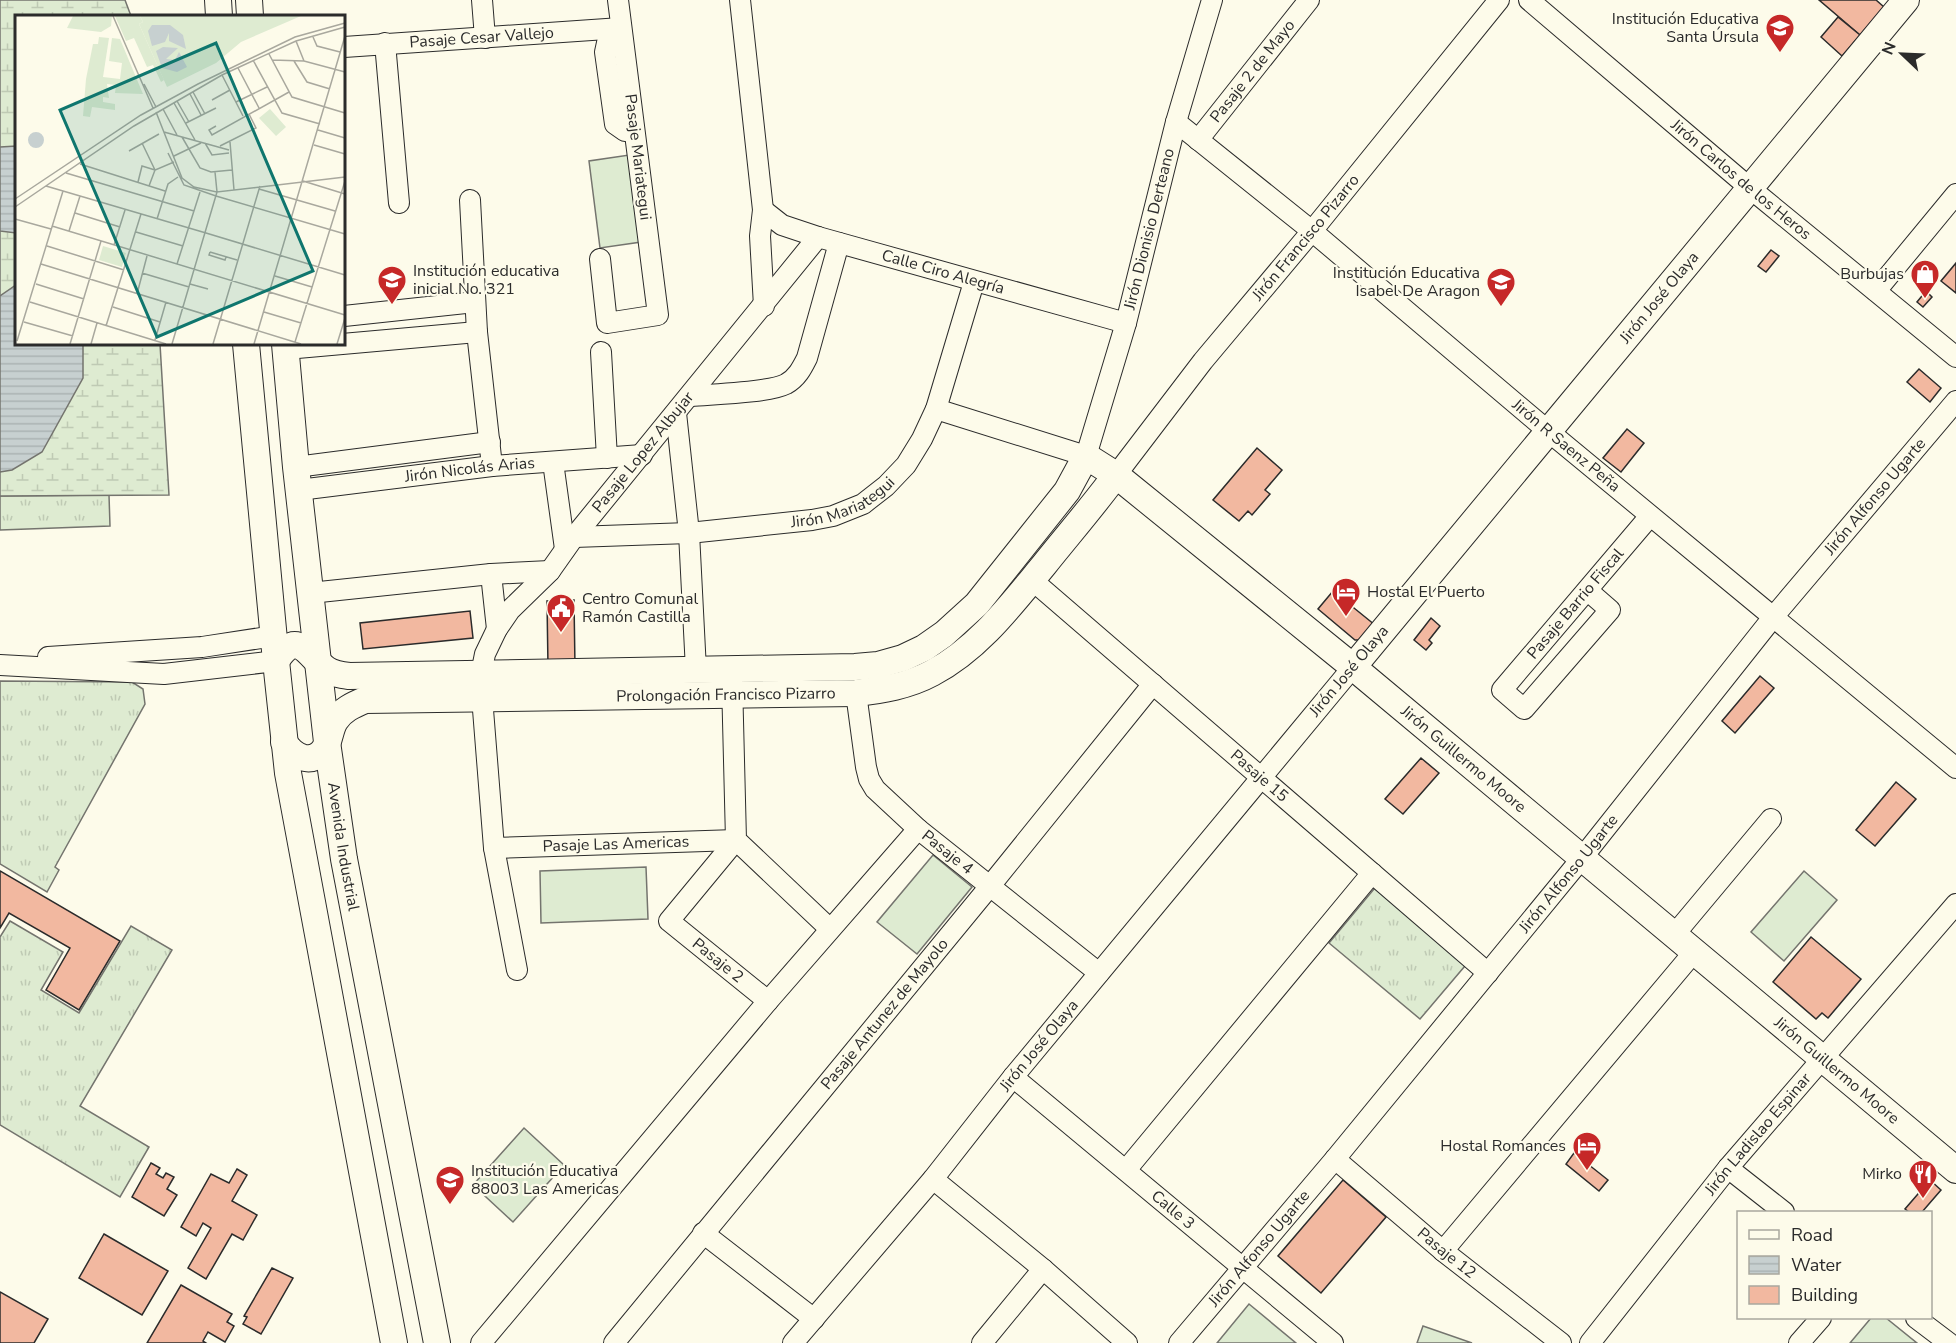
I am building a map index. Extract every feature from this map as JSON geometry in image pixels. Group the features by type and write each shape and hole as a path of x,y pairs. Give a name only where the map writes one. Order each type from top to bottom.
{"main road":[{"path":"218,0 219,15"},
{"path":"249,0 250,15"},
{"name":"Jirón José Olaya","path":"1353,667 1906,0"},
{"path":"246,345 284,741 304,866 394,1343"},
{"name":"Avenida Industrial","path":"285,346 297,479 327,742 344,859 437,1343"},
{"name":"Jirón Guillermo Moore","path":"1086,456 1116,475 1353,667 1956,1170"},
{"name":"Prolongación Francisco Pizarro","path":"327,742 333,723 342,712 365,700 482,686 696,670 878,664 903,658 924,648 944,634 977,604 1067,491 1086,456"},
{"name":"Prolongación Francisco Pizarro","path":"276,661 284,650 290,646 297,646 311,653 327,670 349,676 482,686 733,695 856,693 880,690 931,674 959,656 997,621 1116,475"},
{"path":"284,741 292,752 303,758 315,756 325,748 327,742"}],"street":[{"path":"483,0 485,38"},
{"name":"Pasaje Mariategui","path":"600,259 607,323 658,315 634,131 615,28 618,0"},
{"path":"740,0 763,210 760,236 764,306"},
{"name":"Jirón Dionisio Derteano","path":"1086,456 1126,323 1176,122 1212,0"},
{"name":"Pasaje 2 de Mayo","path":"1198,140 1309,0"},
{"name":"Jirón Francisco Pizarro","path":"1116,475 1203,361 1499,0"},
{"name":"Jirón Carlos de los Heros","path":"1529,0 1751,189 1956,357"},
{"name":"Pasaje Cesar Vallejo","path":"345,47 615,28"},
{"path":"384,43 399,203"},
{"name":"Jirón R Saenz Peña","path":"1176,122 1311,231 1650,516 1956,768"},
{"path":"1876,291 1956,194"},
{"path":"470,200 477,332 492,466"},
{"name":"Calle Ciro Alegría","path":"763,210 782,225 818,237 1126,323"},
{"name":"Pasaje Lopez Albujar","path":"517,970 494,848 482,686 485,654 497,629 510,610 550,571 570,543 818,237"},
{"path":"691,396 772,388 787,383 799,374 807,358 839,243"},
{"name":"Jirón Mariategui","path":"570,543 812,520 833,516 863,504 886,486 906,465 922,439 936,409 974,282"},
{"path":"345,316 476,302"},
{"path":"345,342 477,332"},
{"path":"601,352 608,458"},
{"name":"Jirón Alfonso Ugarte","path":"1179,1343 1488,973 1774,616 1956,401"},
{"name":"Jirón Guillermo Moore","path":"936,409 1086,456"},
{"path":"676,413 689,533 696,670"},
{"name":"Jirón Nicolás Arias","path":"297,479 490,442"},
{"name":"Jirón Nicolás Arias","path":"297,479 642,455"},
{"path":"553,462 570,543"},
{"name":"Pasaje Barrio Fiscal","path":"1587,590 1610,610 1524,709 1502,690 1587,590 1650,516"},
{"path":"310,592 491,574 550,571"},
{"path":"491,574 497,629"},
{"name":"Pasaje 15","path":"1032,580 1488,973"},
{"path":"0,661 202,647 273,636"},
{"path":"0,665 164,674 276,661"},
{"name":"Jirón José Olaya","path":"793,1343 933,1179 1013,1077 1353,667"},
{"path":"732,669 736,840 830,928"},
{"name":"Pasaje Antunez de Mayolo","path":"614,1343 1153,684"},
{"name":"Pasaje 4","path":"856,693 869,779 875,789 918,829 1099,973"},
{"path":"1674,935 1771,819"},
{"path":"481,1343 830,928 918,829"},
{"name":"Pasaje Las Americas","path":"494,848 736,840"},
{"name":"Pasaje 2","path":"736,840 669,921 768,1001"},
{"path":"1126,1170 1372,873"},
{"name":"Jirón Ladislao Espinar","path":"1590,1343 1728,1168 1956,904"},
{"path":"1443,1251 1694,952"},
{"name":"Calle 3","path":"1013,1077 1333,1343"},
{"name":"Pasaje 12","path":"1335,1159 1443,1251 1561,1343"},
{"path":"1728,1168 1783,1211"},
{"path":"933,1179 1043,1269 1127,1343"},
{"path":"703,1233 814,1319"},
{"path":"982,1343 1043,1269"},
{"path":"1799,1343 1819,1319"},
{"path":"1919,1319 1949,1343"}],"green space":[{"path":"0,0 125,0 131,15 15,15 15,345 160,345 169,495 0,496"},
{"path":"636,154 648,241 600,248 589,161"},
{"path":"109,495 110,526 0,530 0,496"},
{"path":"0,681 132,682 143,689 145,704 55,867 59,870 47,892 0,864"},
{"path":"933,855 972,887 917,954 877,922"},
{"path":"646,867 648,919 541,923 540,871"},
{"path":"1804,871 1837,900 1784,961 1751,932"},
{"path":"1379,883 1470,960 1420,1019 1329,943"},
{"path":"10,921 63,952 41,990 79,1013 131,926 172,950 80,1106 149,1147 120,1197 0,1125 0,937"},
{"path":"524,1128 564,1165 513,1222 473,1185"},
{"path":"1249,1304 1296,1343 1217,1343"},
{"path":"1870,1319 1887,1319 1917,1343 1850,1343"},
{"path":"1423,1326 1472,1343 1417,1343"}],"water":[{"path":"15,146 15,233 0,231 0,147"},
{"path":"15,286 15,345 83,345 83,378 42,452 12,470 0,472 0,296"}],"building":[{"path":"1819,0 1876,0 1884,7 1860,35"},
{"path":"1838,17 1860,35 1842,56 1821,37"},
{"path":"1771,250 1779,256 1766,272 1758,266"},
{"path":"1956,263 1956,293 1941,281"},
{"name":"Burbujas","path":"1926,291 1932,297 1923,307 1917,302"},
{"path":"1919,369 1941,388 1930,402 1907,382"},
{"path":"1627,429 1644,443 1621,472 1603,458"},
{"path":"1257,448 1282,470 1265,490 1270,494 1252,515 1248,511 1239,521 1213,500"},
{"name":"Hostal El Puerto","path":"1333,591 1375,625 1362,640 1355,640 1318,609"},
{"name":"Centro Comunal Ramón Castilla","path":"574,600 575,667 548,667 547,601"},
{"path":"470,611 473,638 363,649 360,623"},
{"path":"1431,618 1440,626 1429,640 1432,643 1426,650 1414,640"},
{"path":"1760,676 1774,688 1735,733 1722,721"},
{"path":"1421,758 1439,773 1403,814 1385,799"},
{"path":"1896,782 1916,799 1875,846 1856,830"},
{"path":"0,871 120,941 79,1010 46,990 70,948 9,913 0,928"},
{"path":"1811,937 1861,979 1828,1018 1822,1013 1816,1019 1773,982"},
{"name":"Hostal Romances","path":"1574,1153 1608,1180 1599,1191 1566,1164"},
{"path":"151,1163 160,1168 156,1174 163,1178 166,1173 174,1177 167,1189 177,1195 164,1216 132,1197"},
{"path":"237,1169 247,1175 232,1201 257,1215 243,1240 232,1234 206,1279 188,1268 211,1228 203,1223 196,1236 181,1227 211,1174 229,1183"},
{"path":"1343,1180 1386,1217 1321,1293 1278,1256"},
{"name":"Mirko","path":"1930,1180 1941,1190 1923,1211 1905,1209"},
{"path":"104,1234 168,1271 142,1315 79,1278"},
{"path":"272,1268 293,1278 261,1334 243,1324 247,1317 244,1316"},
{"path":"181,1285 232,1314 227,1322 234,1326 225,1342 208,1332 203,1341 206,1343 147,1343"},
{"path":"0,1292 48,1319 34,1343 0,1343"}],"place":[{"name":"Institución Educativa Santa Úrsula","path":"1780,54"},
{"name":"Burbujas","path":"1925,300"},
{"name":"Institución educativa inicial No. 321","path":"392,306"},
{"name":"Institución Educativa Isabel De Aragon","path":"1501,308"},
{"name":"Hostal El Puerto","path":"1346,618"},
{"name":"Centro Comunal Ramón Castilla","path":"561,634"},
{"name":"Hostal Romances","path":"1587,1172"},
{"name":"Mirko","path":"1923,1200"},
{"name":"Institución Educativa 88003 Las Americas","path":"450,1206"}]}
